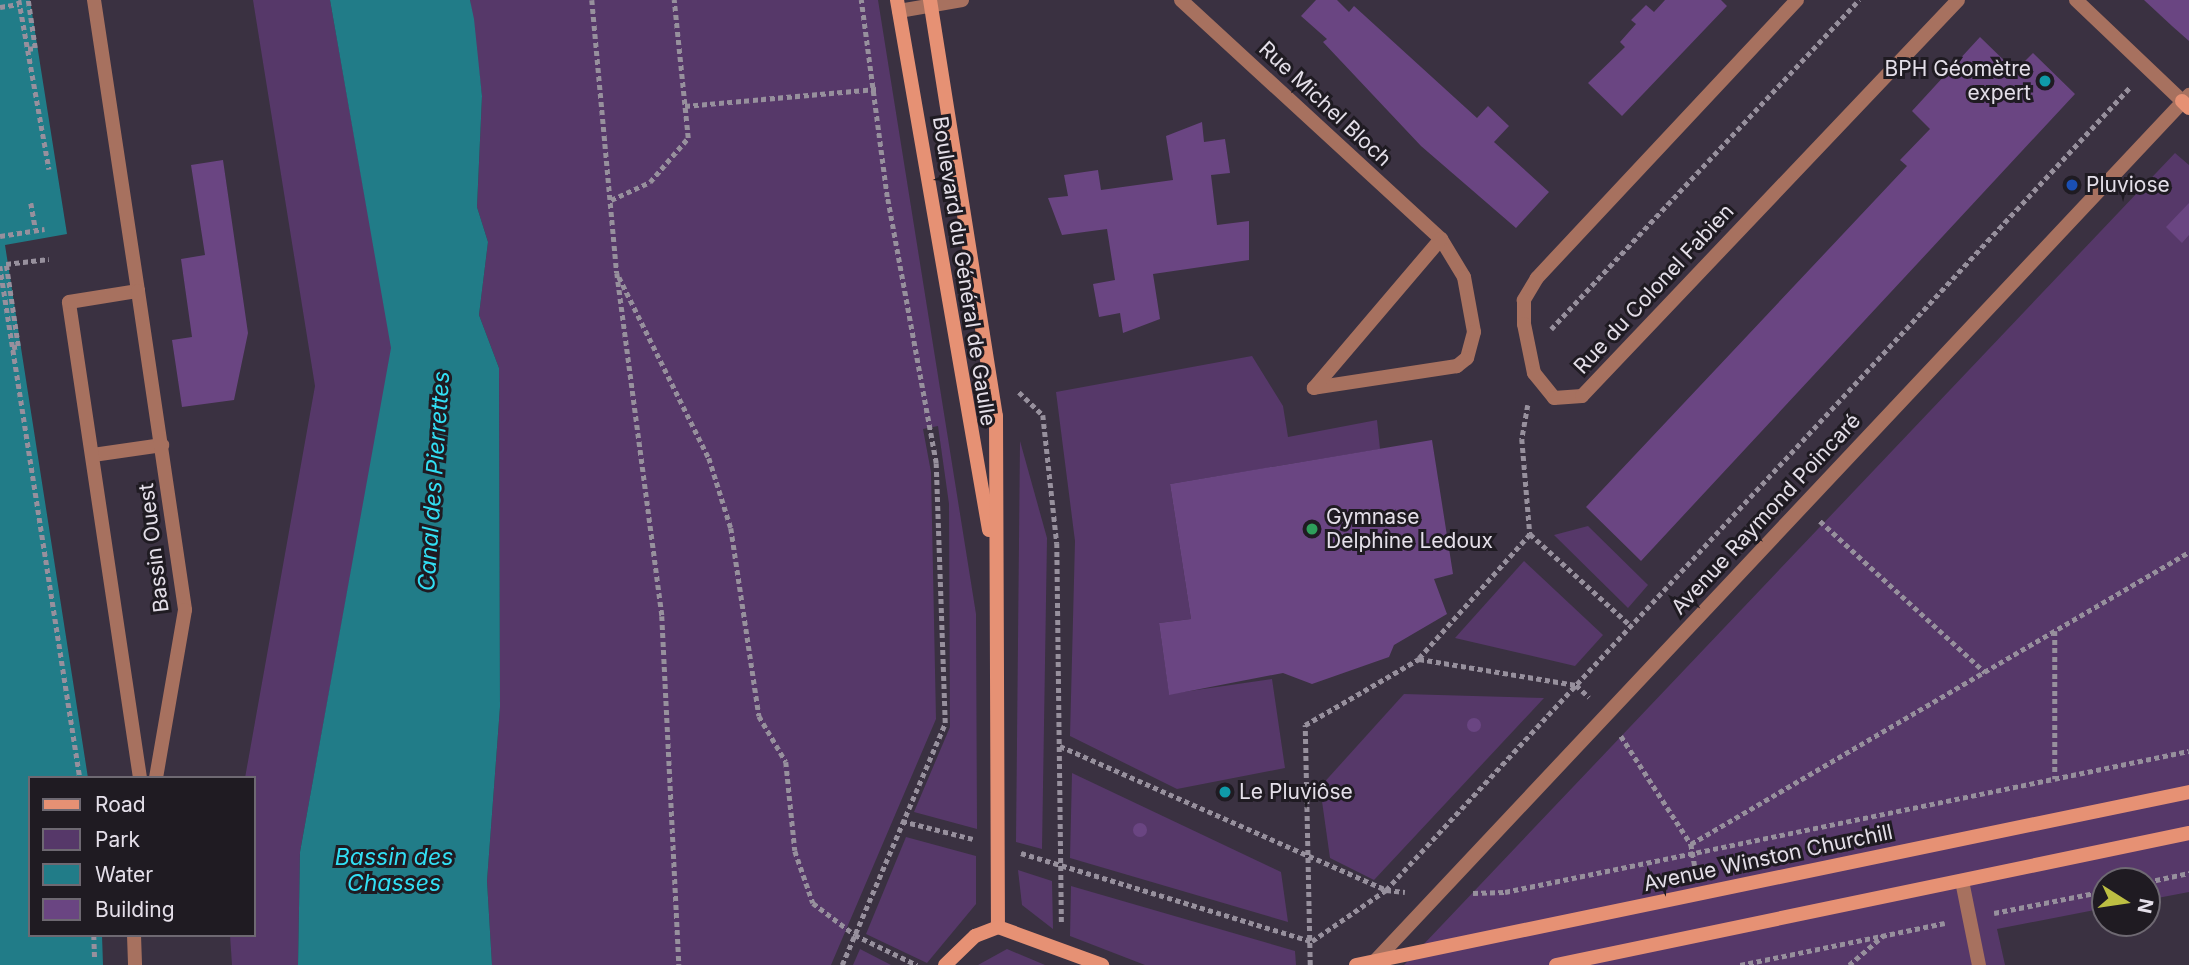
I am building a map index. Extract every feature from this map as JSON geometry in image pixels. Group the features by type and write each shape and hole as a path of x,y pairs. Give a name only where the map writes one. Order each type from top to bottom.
{"street":[{"path":"94,0 138,291"},
{"path":"898,5 962,0"},
{"name":"Rue Michel Bloch","path":"1181,0 1441,239 1464,277 1474,332 1467,358 1457,366 1314,388 1441,239"},
{"path":"1534,373 1524,300 1537,278 1797,0"},
{"name":"Rue du Colonel Fabien","path":"1534,373 1554,398 1582,396 1958,0"},
{"path":"2076,0 2147,69 2187,101"},
{"name":"Boulevard du Général de Gaulle","path":"930,3 990,364 996,426 993,548 998,927"},
{"name":"Boulevard du Général de Gaulle","path":"898,5 993,548"},
{"name":"Avenue Raymond Poincaré","path":"1375,961 2187,101"},
{"name":"Bassin Ouest","path":"140,776 69,302 138,291 185,610 156,776"},
{"path":"93,455 162,445"},
{"name":"Avenue Winston Churchill","path":"1356,965 2189,792"},
{"path":"1556,965 2189,833"},
{"path":"1962,881 1979,965"},
{"path":"945,965 975,936 998,927 1062,948 1102,965"},
{"path":"134,937 135,965"}],"path":[{"path":"27,49 35,48 28,0"},
{"path":"592,0 617,273 662,616 679,965"},
{"path":"611,200 650,182 688,138 674,0"},
{"path":"842,965 945,723 936,463 887,197 876,89 861,0"},
{"path":"1530,352 1859,0"},
{"path":"0,7 19,2 49,169"},
{"path":"1312,941 1386,890 2147,69"},
{"path":"685,106 876,89"},
{"path":"31,203 36,230"},
{"path":"0,229 1,236 44,229"},
{"path":"12,348 18,346 6,264 49,259"},
{"path":"0,266 80,776"},
{"path":"617,273 654,336 709,458 730,528 759,716 786,762 795,851 813,903 855,935 917,965"},
{"path":"990,364 1044,415 1057,543 1062,948"},
{"path":"1534,373 1522,439 1530,534 1631,626"},
{"path":"1803,505 1985,672"},
{"path":"1310,965 1312,941 1305,725 1419,659 1530,534"},
{"path":"1690,844 2189,552"},
{"path":"2054,630 2055,779"},
{"path":"1419,659 1576,685 1607,715 1690,844 1700,893"},
{"path":"1060,746 1386,890"},
{"name":"Avenue Winston Churchill","path":"1505,892 2189,751"},
{"path":"902,821 998,846 1312,941"},
{"path":"2161,879 2189,873"},
{"path":"1740,965 2091,894"},
{"path":"1849,965 1885,934"},
{"path":"94,937 95,960"}],"green space":[{"path":"253,0 330,0 392,348 300,852 298,965 232,965 230,937 256,937 256,776 245,776 315,386"},
{"path":"470,0 878,0 976,614 977,829 914,812 950,727 949,504 938,426 923,429 931,472 936,719 831,965 492,965 487,881 500,707 499,368 479,315 488,242 477,207 482,96"},
{"path":"2175,153 2189,165 2189,892 2161,897 2161,867 2091,867 2091,911 1997,929 2005,965 1404,965"},
{"path":"1252,356 1283,406 1288,437 1377,420 1380,449 1170,484 1191,619 1159,623 1169,694 1272,679 1285,768 1177,789 1070,736 1075,541 1056,392"},
{"path":"1020,441 1047,538 1042,849 1016,842"},
{"path":"1588,526 1648,585 1628,608 1554,535"},
{"path":"1524,561 1603,635 1575,666 1455,638"},
{"path":"1404,694 1544,698 1374,880 1330,858 1320,787"},
{"path":"1072,773 1281,872 1288,922 1070,858"},
{"path":"906,837 976,856 976,904 927,963 866,934"},
{"path":"1018,870 1052,881 1053,929 1022,905"},
{"path":"1071,886 1295,951 1296,965 1145,965 1070,936"},
{"path":"860,949 891,965 853,965"},
{"path":"1007,949 1045,965 978,965"}],"water":[{"path":"0,0 30,0 67,234 5,245 88,776 28,776 28,937 102,937 103,965 0,965"},
{"name":"Bassin des Chasses","path":"330,0 470,0 474,19 482,96 477,207 488,242 479,315 499,368 500,707 487,881 492,965 298,965 300,852 391,348"}],"building":[{"path":"1316,0 1337,0 1349,12 1354,6 1477,118 1488,106 1509,126 1494,142 1549,192 1516,228 1421,146 1323,42 1327,39 1301,16"},
{"path":"1665,0 1721,0 1727,6 1622,116 1588,83 1625,47 1620,42 1636,24 1631,20 1646,5 1654,12"},
{"path":"2144,0 2189,0 2189,41 2172,26"},
{"path":"1980,37 2015,71 2033,53 2075,94 1641,561 1586,507 1907,166 1900,160 1930,129 1912,111"},
{"path":"1202,122 1204,142 1225,139 1230,173 1211,175 1217,225 1249,221 1249,260 1153,274 1160,319 1123,333 1120,313 1099,317 1093,284 1115,280 1107,229 1062,235 1048,198 1068,196 1064,175 1098,170 1101,190 1173,180 1166,136"},
{"path":"223,160 248,333 234,400 182,407 172,340 192,337 181,259 205,255 191,165"},
{"path":"2189,203 2189,235 2182,243 2166,227"},
{"name":"Gymnase Delphine Ledoux","path":"1432,440 1453,574 1434,579 1447,614 1394,645 1389,657 1312,684 1283,673 1169,695 1159,623 1191,619 1170,484"},
{"path":"1474,718 1479,720 1479,730 1474,732 1469,730 1467,725 1469,720"},
{"path":"1140,823 1145,825 1145,835 1140,837 1135,835 1133,830 1135,825"}],"place":[{"name":"BPH Géomètre expert","path":"2045,81"},
{"name":"Pluviose","path":"2072,185"},
{"name":"Gymnase Delphine Ledoux","path":"1312,529"},
{"name":"Le Pluviôse","path":"1225,792"}],"water label":[{"name":"Canal des Pierrettes","path":"434,481"}]}
